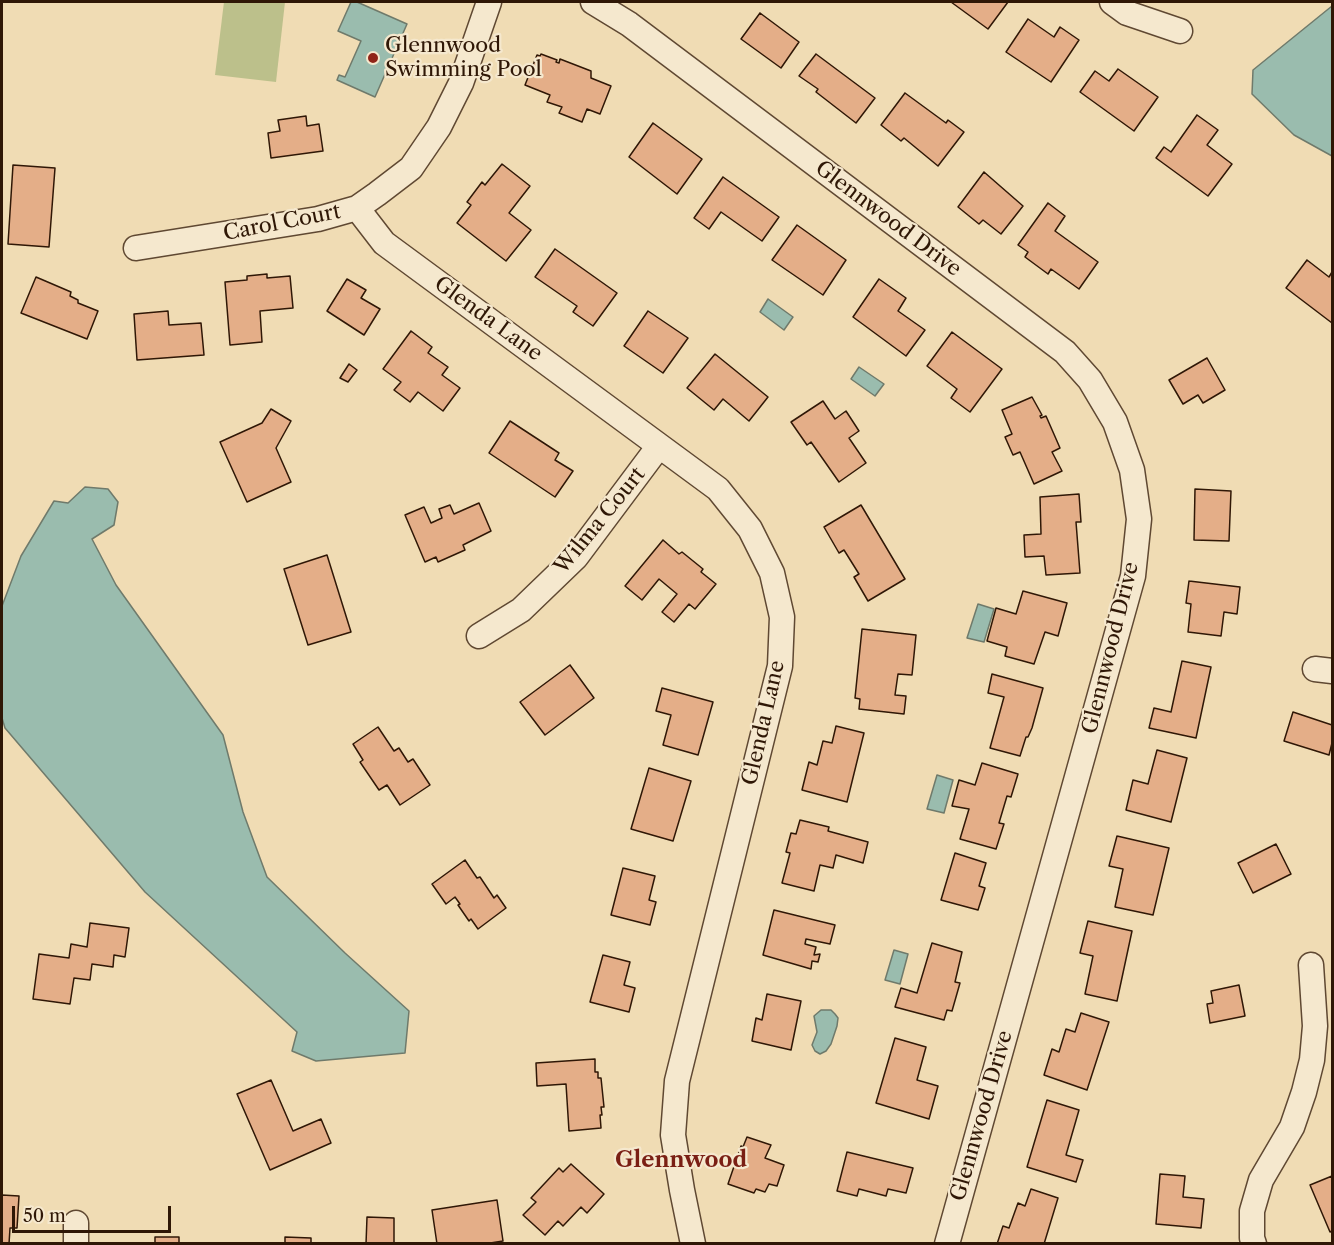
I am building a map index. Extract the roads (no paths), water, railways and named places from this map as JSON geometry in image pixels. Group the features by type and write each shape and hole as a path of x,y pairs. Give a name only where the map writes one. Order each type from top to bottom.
{"street":[{"name":"Carol Court","path":"136,248 318,219 357,208 411,168 439,127 461,83 489,2"},
{"name":"Glennwood Drive","path":"593,2 628,24 1065,351 1090,380 1115,422 1132,470 1139,519 1133,576 947,1244"},
{"path":"1112,2 1126,13 1179,31"},
{"name":"Glenda Lane","path":"357,208 384,243 718,489 750,529 772,573 782,617 780,666 677,1081 673,1136 693,1244"},
{"name":"Wilma Court","path":"479,636 521,610 576,557 659,446"},
{"path":"1254,1244 1252,1211 1262,1180 1292,1127 1312,1060 1315,1026 1311,965"}],"place":[{"name":"Glennwood Swimming Pool","path":"373,58"}],"district":[{"name":"Glennwood","path":"681,1161"}]}
